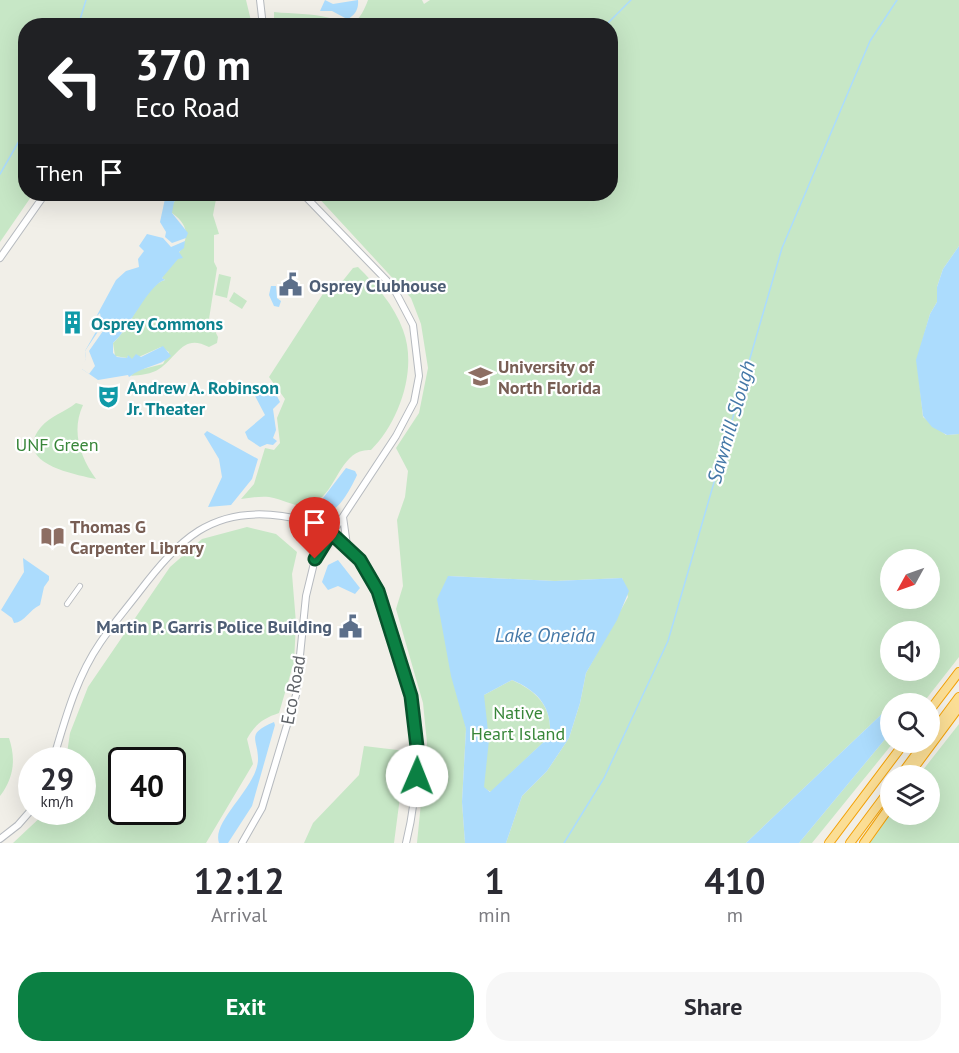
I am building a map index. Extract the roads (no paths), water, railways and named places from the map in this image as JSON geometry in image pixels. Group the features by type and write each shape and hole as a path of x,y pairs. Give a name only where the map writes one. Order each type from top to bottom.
{"highway":[{"path":"940,697 959,672"},
{"path":"940,723 959,697"},
{"path":"916,765 959,707"},
{"path":"829,843 897,753"},
{"path":"850,843 880,803"},
{"path":"857,843 880,813"},
{"path":"864,843 880,820"},
{"path":"821,843 839,829"}],"street":[{"path":"260,0 262,18"},
{"path":"0,258 40,201"},
{"name":"Eco Road","path":"242,843 262,808 296,695 308,584 315,559 396,436 414,402 419,376 418,350 413,326 393,287 310,201"},
{"path":"57,747 75,692 95,651 164,560 182,542 203,527 240,514 293,517 318,525 347,546 366,568 378,591 411,696 418,759 407,841"},
{"path":"343,515 347,546"},
{"path":"67,604 80,586"},
{"path":"0,839 18,825"}],"water":[{"path":"325,0 333,4 358,0 356,11 350,18 332,11 320,11"},
{"path":"164,201 175,201 172,213 188,233 186,238 172,243 165,237 166,232 160,222"},
{"path":"147,234 163,238 171,247 185,241 184,248 179,252 183,258 178,259 162,278 165,280 152,289 145,298 113,343 113,353 117,357 127,358 128,355 132,359 136,354 141,357 163,346 171,356 129,377 128,375 98,380 82,369 86,359 85,351 98,328 96,317 116,280 126,271 139,267 138,259 144,251 139,246"},
{"path":"959,246 959,434 947,435 932,427 923,416 916,360 930,314 937,302 937,287 943,269"},
{"path":"271,286 276,286 277,298 281,301 279,307 274,306 269,295"},
{"path":"265,384 274,390 280,402 273,409 276,430 273,438 277,441 273,445 267,444 260,447 248,439 245,432 265,415 254,394"},
{"path":"207,431 258,459 252,479 231,505 208,507 222,477 219,459 204,434"},
{"path":"346,468 355,471 357,475 338,505 330,511 312,507 314,502 320,502"},
{"path":"23,558 49,576 49,580 44,587 40,605 14,623 12,618 1,610 24,572"},
{"path":"338,560 360,588 355,594 338,586 328,590 322,582 328,565"},
{"name":"Lake Oneida","path":"448,576 555,581 622,578 629,591 617,620 586,673 569,738 547,771 522,796 506,843 465,843 462,802 466,729 451,676 437,599","holes":["512,680 536,695 546,708 550,736 490,792 484,787 489,740 484,695"]},
{"path":"880,716 880,745 799,843 746,843"},
{"path":"274,722 252,806 228,843 219,843 218,834 222,825 256,770 258,759 256,734"}],"waterway":[{"path":"80,18 86,0"},
{"path":"613,18 631,0"},
{"name":"Sawmill Slough","path":"564,843 604,778 668,641 782,248 870,41 897,0"},
{"path":"0,174 18,143"}],"place":[{"name":"Osprey Clubhouse","path":"291,285"},
{"name":"Osprey Commons","path":"73,323"},
{"name":"University of North Florida","path":"480,376"},
{"name":"Andrew A. Robinson Jr. Theater","path":"109,397"},
{"name":"Thomas G Carpenter Library","path":"52,536"},
{"name":"Martin P. Garris Police Building","path":"350,626"}],"park label":[{"name":"UNF Green","path":"57,444"},
{"name":"Native Heart Island","path":"518,722"}]}
